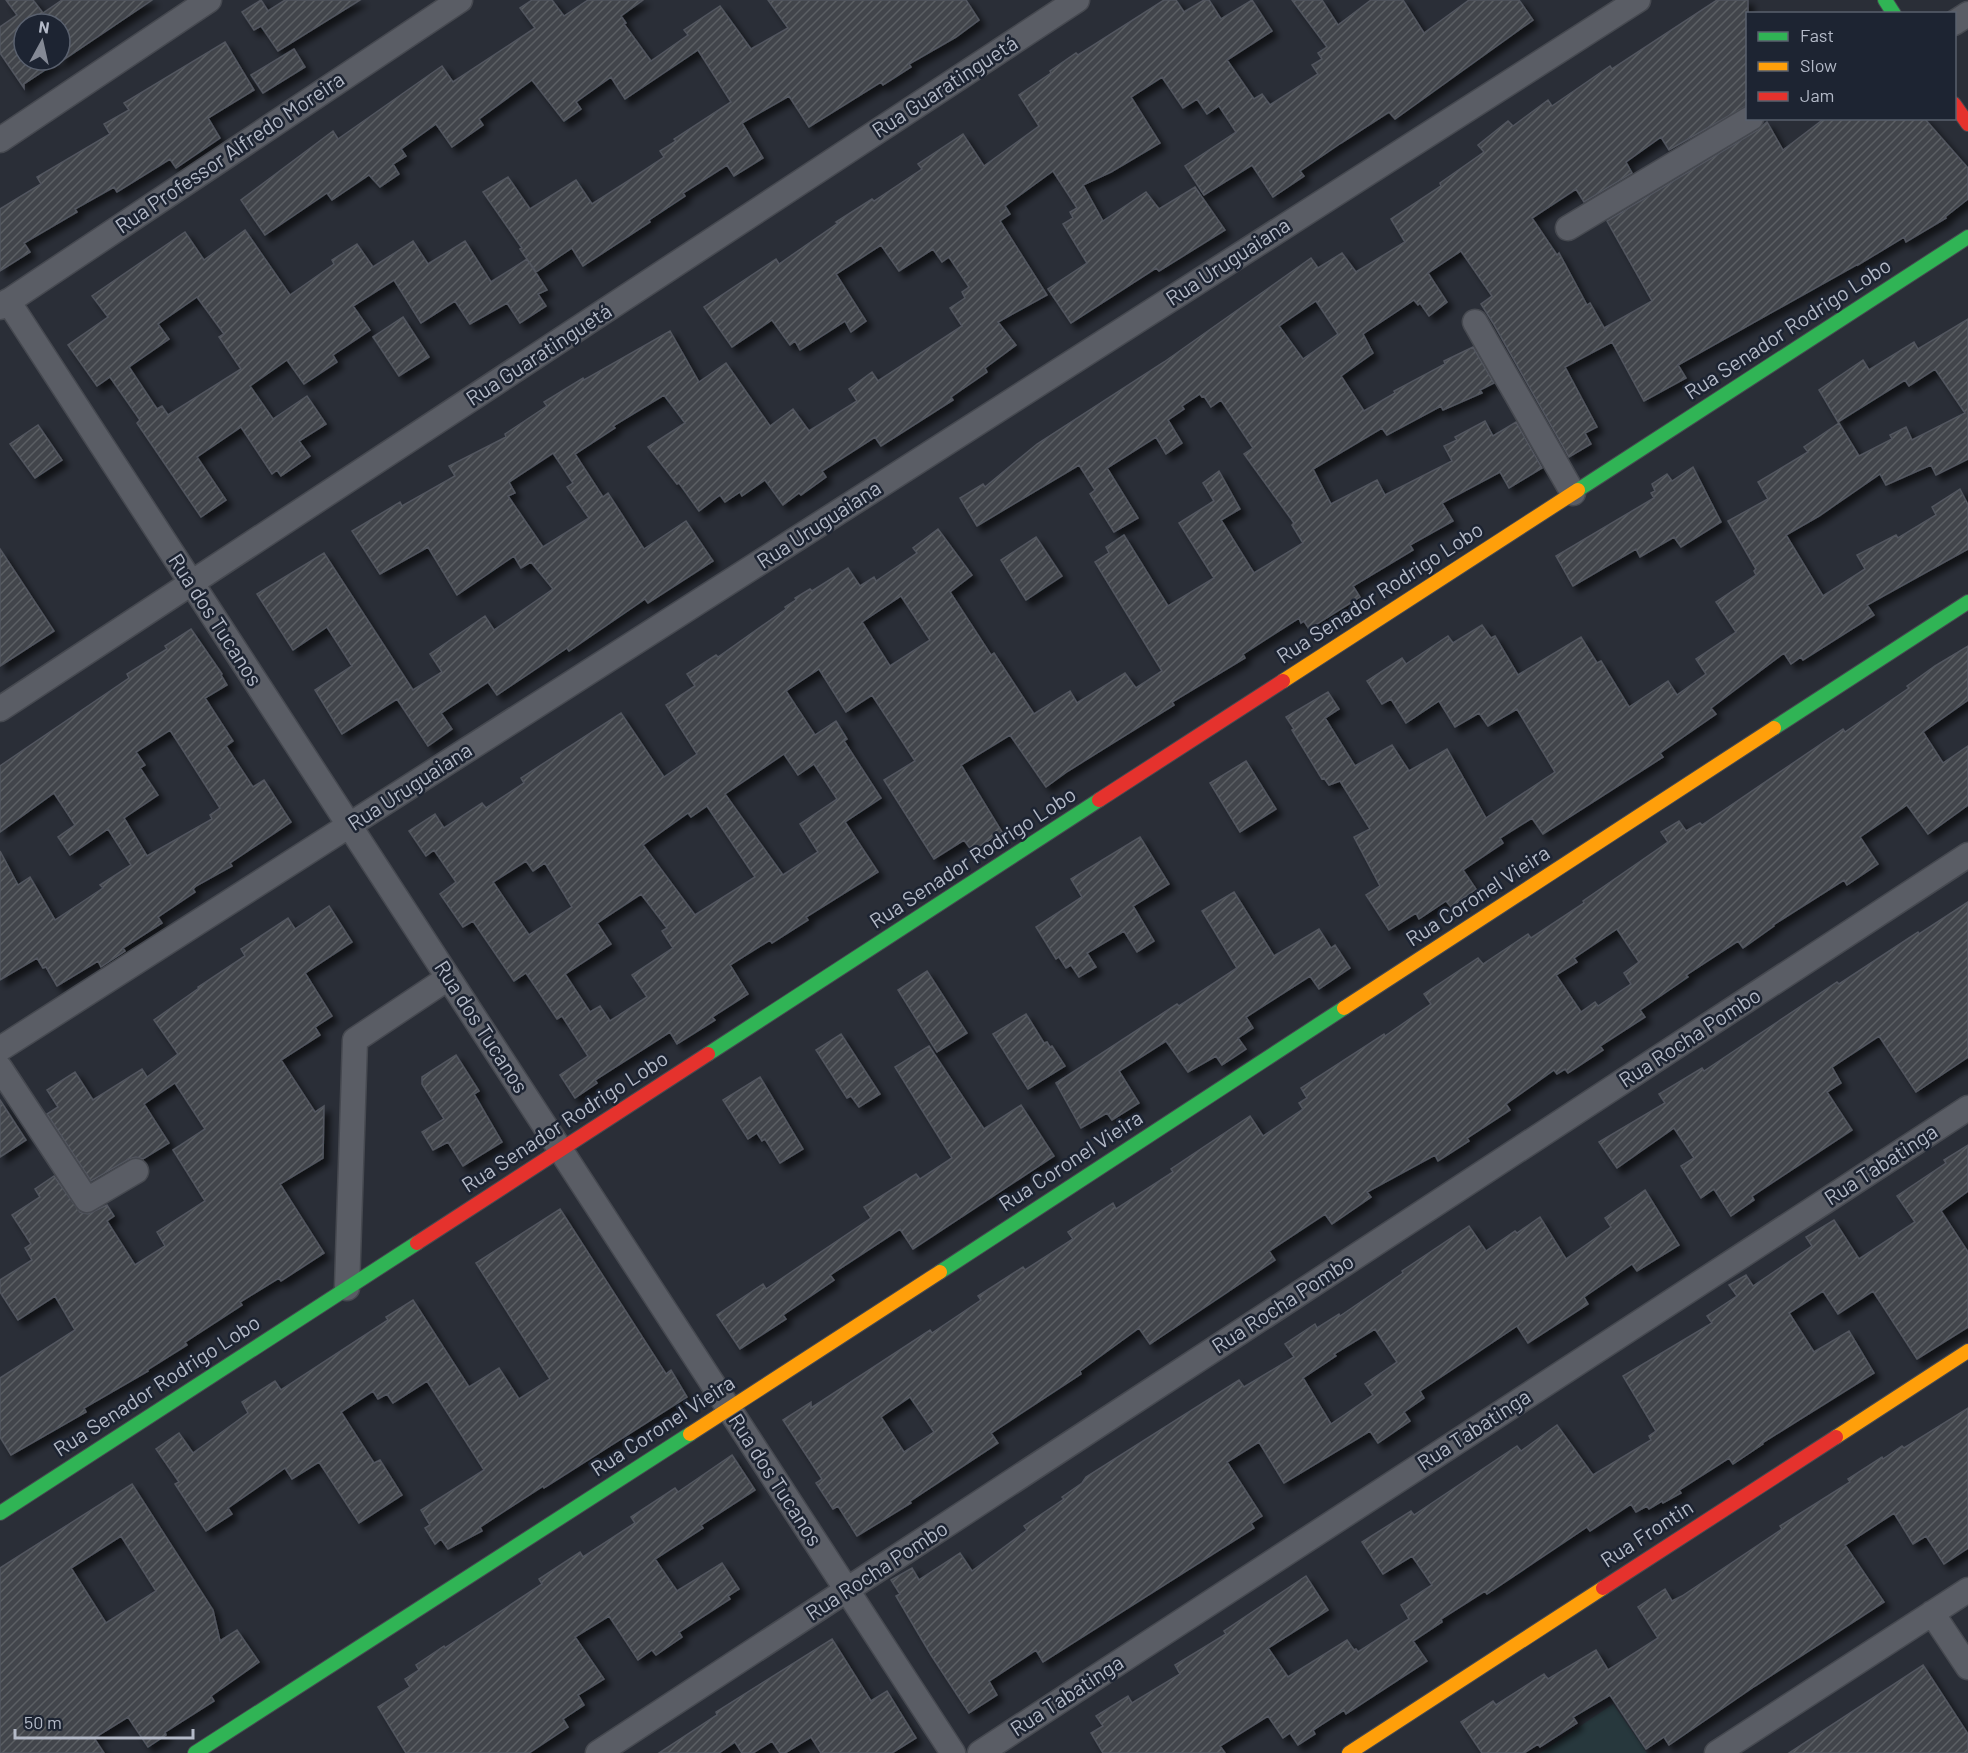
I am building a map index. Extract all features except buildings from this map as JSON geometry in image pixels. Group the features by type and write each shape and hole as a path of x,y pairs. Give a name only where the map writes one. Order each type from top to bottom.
{"street":[{"path":"0,140 209,0"},
{"name":"Rua Professor Alfredo Moreira","path":"4,304 460,0"},
{"name":"Rua Guaratinguetá","path":"0,709 1077,0"},
{"name":"Rua Uruguaiana","path":"0,1049 1638,0"},
{"path":"1956,107 1968,124"},
{"path":"1568,228 1748,120"},
{"name":"Rua Senador Rodrigo Lobo","path":"0,1513 1968,237"},
{"name":"Rua dos Tucanos","path":"4,304 192,583 953,1753"},
{"path":"1475,322 1573,493"},
{"name":"Rua Coronel Vieira","path":"195,1753 729,1409 1968,602"},
{"name":"Rua Rocha Pombo","path":"598,1753 1968,855"},
{"path":"347,1287 355,1040 448,978"},
{"path":"0,1068 87,1200 136,1171"},
{"name":"Rua Tabatinga","path":"980,1753 1968,1108"},
{"name":"Rua Frontin","path":"1349,1753 1968,1351"},
{"path":"1718,1753 1968,1590"},
{"path":"1932,1613 1968,1667"}],"shaded area":[{"path":"1613,1704 1647,1753 1540,1753"}],"traffic: fast":[{"path":"1885,0 1893,12"},
{"path":"1578,490 1968,237"},
{"path":"1774,728 1968,602"},
{"path":"708,1054 1099,800"},
{"path":"940,1272 1344,1008"},
{"path":"0,1513 417,1243"},
{"path":"195,1753 690,1434"}],"traffic: slow":[{"path":"1283,681 1578,490"},
{"path":"1344,1008 1774,728"},
{"path":"690,1434 940,1272"},
{"path":"1836,1437 1968,1351"},
{"path":"1349,1753 1603,1588"}],"traffic: jam":[{"path":"1956,107 1968,124"},
{"path":"1099,800 1283,681"},
{"path":"417,1243 708,1054"},
{"path":"1603,1588 1836,1437"}]}
